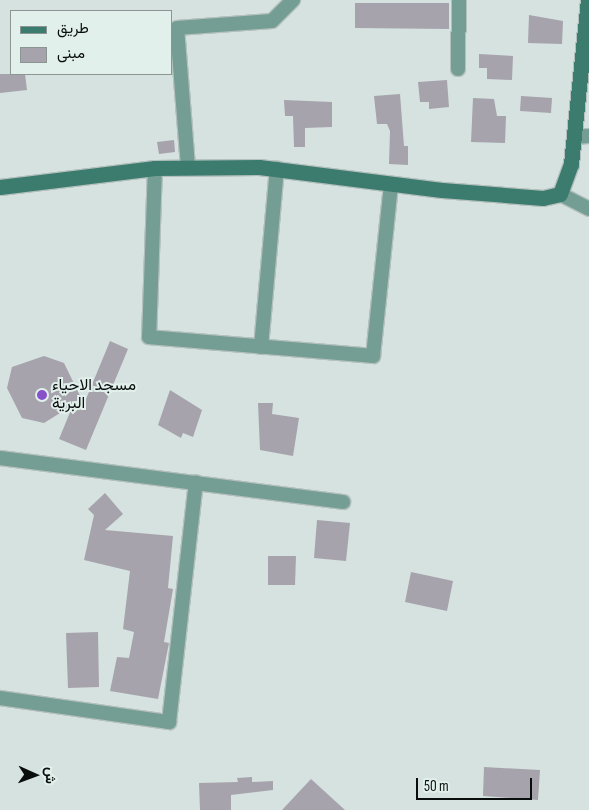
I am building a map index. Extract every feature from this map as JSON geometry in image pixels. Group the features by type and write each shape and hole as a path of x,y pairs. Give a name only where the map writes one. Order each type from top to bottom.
{"main road":[{"path":"0,187 155,168 188,167 277,169 390,184 543,198 560,194 567,185 581,137 587,52 588,0"}],"street":[{"path":"188,167 177,28 272,21 293,0"},
{"path":"458,69 459,0"},
{"path":"155,168 149,337 373,356 390,184"},
{"path":"261,347 277,169"},
{"path":"560,194 589,209"},
{"path":"0,458 344,502"},
{"path":"0,698 169,722 196,483"}],"building":[{"path":"355,3 449,3 449,29 355,28"},
{"path":"529,15 563,21 562,44 528,43"},
{"path":"479,54 513,56 512,80 487,79 487,68 479,68"},
{"path":"0,74 25,75 27,90 0,93"},
{"path":"447,80 449,107 429,109 429,102 420,102 418,82"},
{"path":"400,94 404,146 408,146 408,165 389,164 390,131 387,124 377,124 374,96"},
{"path":"521,96 552,98 551,113 520,111"},
{"path":"473,98 494,99 497,116 506,116 505,143 471,142"},
{"path":"284,100 332,102 332,127 305,128 305,147 294,147 293,116 285,116"},
{"path":"174,140 175,152 159,154 157,142"},
{"path":"110,341 128,349 86,450 59,439 73,405 44,423 22,418 7,388 12,367 44,356 64,363 84,404"},
{"path":"170,390 202,410 193,437 183,433 181,438 158,425"},
{"path":"258,403 273,403 272,414 299,418 293,456 260,450"},
{"path":"105,493 123,514 105,530 173,536 168,588 173,589 164,642 169,643 158,699 110,691 117,657 129,658 134,632 123,629 130,571 84,560 94,515 88,509"},
{"path":"317,520 350,523 346,561 314,558"},
{"path":"268,556 296,556 295,585 268,585"},
{"path":"411,572 453,581 447,611 405,602"},
{"path":"98,632 99,687 68,688 66,633"},
{"path":"484,767 540,770 538,800 483,796"},
{"path":"252,777 252,782 273,781 273,790 231,795 231,810 200,810 199,783 238,782 237,778"},
{"path":"311,779 345,810 282,810"}],"place":[{"name":"مسجد الاحياء البرية","path":"42,395"}]}
